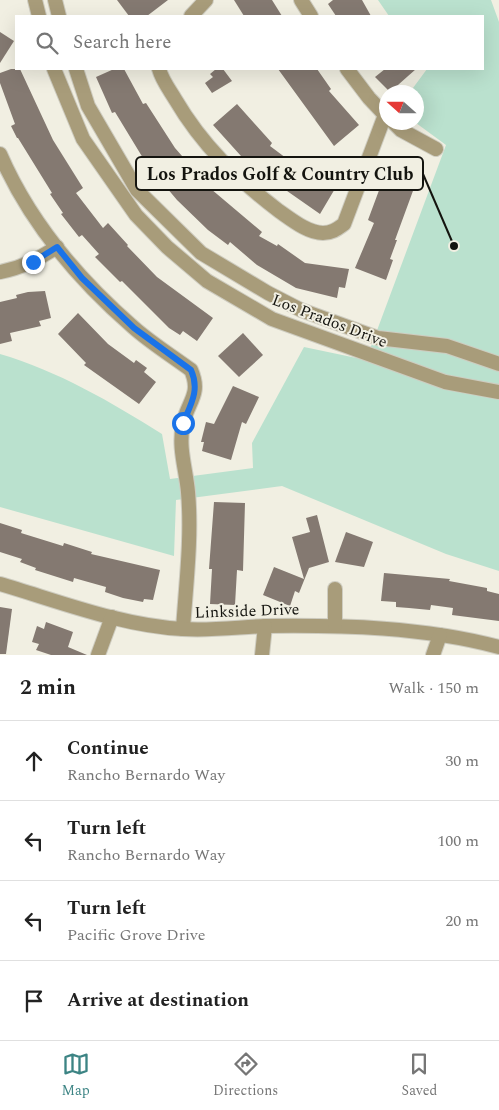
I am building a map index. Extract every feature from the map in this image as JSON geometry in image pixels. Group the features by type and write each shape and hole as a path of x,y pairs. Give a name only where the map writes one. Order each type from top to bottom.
{"street":[{"path":"35,0 39,15"},
{"path":"55,0 59,15"},
{"path":"192,15 206,0"},
{"path":"300,0 310,15"},
{"name":"Los Prados Drive","path":"54,70 83,139 136,215 167,247 207,280 272,319 445,382 499,392"},
{"name":"Los Prados Drive","path":"76,70 88,106 137,190 201,253 268,293 301,310 378,338 447,346 499,364"},
{"path":"160,70 189,123 222,163 245,185 293,221 313,231 324,233 335,231 344,224 383,130"},
{"path":"348,70 379,109"},
{"path":"401,130 436,150"},
{"path":"0,154 8,174 47,235 82,278 134,328 191,370 196,381 196,392 183,423 181,454 188,491 189,535 183,629"},
{"path":"0,272 17,269 33,262 57,247"},
{"name":"Linkside Drive","path":"0,584 112,618 183,629 335,626 473,640 499,647"},
{"path":"335,589 335,626"},
{"path":"98,655 112,618"},
{"path":"262,655 265,626"},
{"path":"433,655 440,636"}],"green space":[{"path":"378,0 491,0 499,22 499,571 446,554 282,486 176,500 174,556 0,507 0,354 43,369 84,388 162,434 170,479 253,468 252,443 304,347 366,360 446,145 424,129 424,85 415,85 426,70 484,70 484,15 388,15"}],"building":[{"path":"117,0 168,0 148,15 128,15"},
{"path":"234,0 272,0 281,15 243,15"},
{"path":"333,0 362,0 370,15 335,15 328,4"},
{"path":"0,32 14,41 0,63"},
{"path":"11,69 20,70 53,140 83,188 76,193 103,228 108,223 157,277 213,318 197,341 183,331 180,335 169,328 95,257 99,254 82,235 79,237 61,214 63,213 50,194 52,193 11,126 15,124 0,83 0,73"},
{"path":"112,70 125,70 143,104 146,103 175,148 211,189 262,232 259,236 277,246 278,244 305,263 349,269 345,288 339,287 337,298 296,288 257,265 230,242 228,245 208,230 177,200 146,163 115,112 112,113 96,77"},
{"path":"215,70 224,70 232,81 212,93 205,83 213,77 210,74"},
{"path":"279,70 318,70 331,89 329,91 359,125 334,146"},
{"path":"384,70 415,70 398,85 383,85 375,77"},
{"path":"237,104 272,143 270,146 290,161 336,187 320,214 257,170 241,156 213,125"},
{"path":"391,158 421,169 395,240 397,240 390,259 393,260 386,280 355,268 374,223 368,220"},
{"path":"45,291 51,318 39,321 41,326 10,333 12,341 0,344 0,302 17,298 16,295 28,292"},
{"path":"78,313 108,344 134,363 136,360 147,368 144,372 156,382 139,404 84,365 86,363 58,334"},
{"path":"243,333 263,355 239,377 218,356"},
{"path":"233,386 259,397 246,424 242,422 231,460 202,451 204,442 201,442 206,422 214,424"},
{"path":"214,502 245,503 243,571 237,570 235,605 210,604 212,569 209,569"},
{"path":"317,515 329,562 309,568 299,593 295,591 290,606 263,595 274,567 304,579 292,537 310,532 306,518"},
{"path":"0,523 22,530 21,533 63,546 64,543 92,552 91,554 160,570 153,600 144,599 143,602 123,598 105,592 106,587 74,578 73,582 35,570 36,568 20,562 22,559 0,552"},
{"path":"346,532 373,542 364,567 335,562"},
{"path":"384,573 450,579 449,581 487,588 487,591 499,594 499,621 452,615 453,608 431,605 430,610 396,607 396,602 381,601"},
{"path":"0,607 12,609 6,654 0,654"},
{"path":"46,622 73,632 68,647 87,655 51,655 36,650 39,644 32,642 37,626 44,629"}],"place":[{"name":"Los Prados Golf & Country Club","path":"454,246"}],"route":[{"path":"33,262 57,247 82,278 134,328 191,370 196,381 196,392 183,423"}]}
